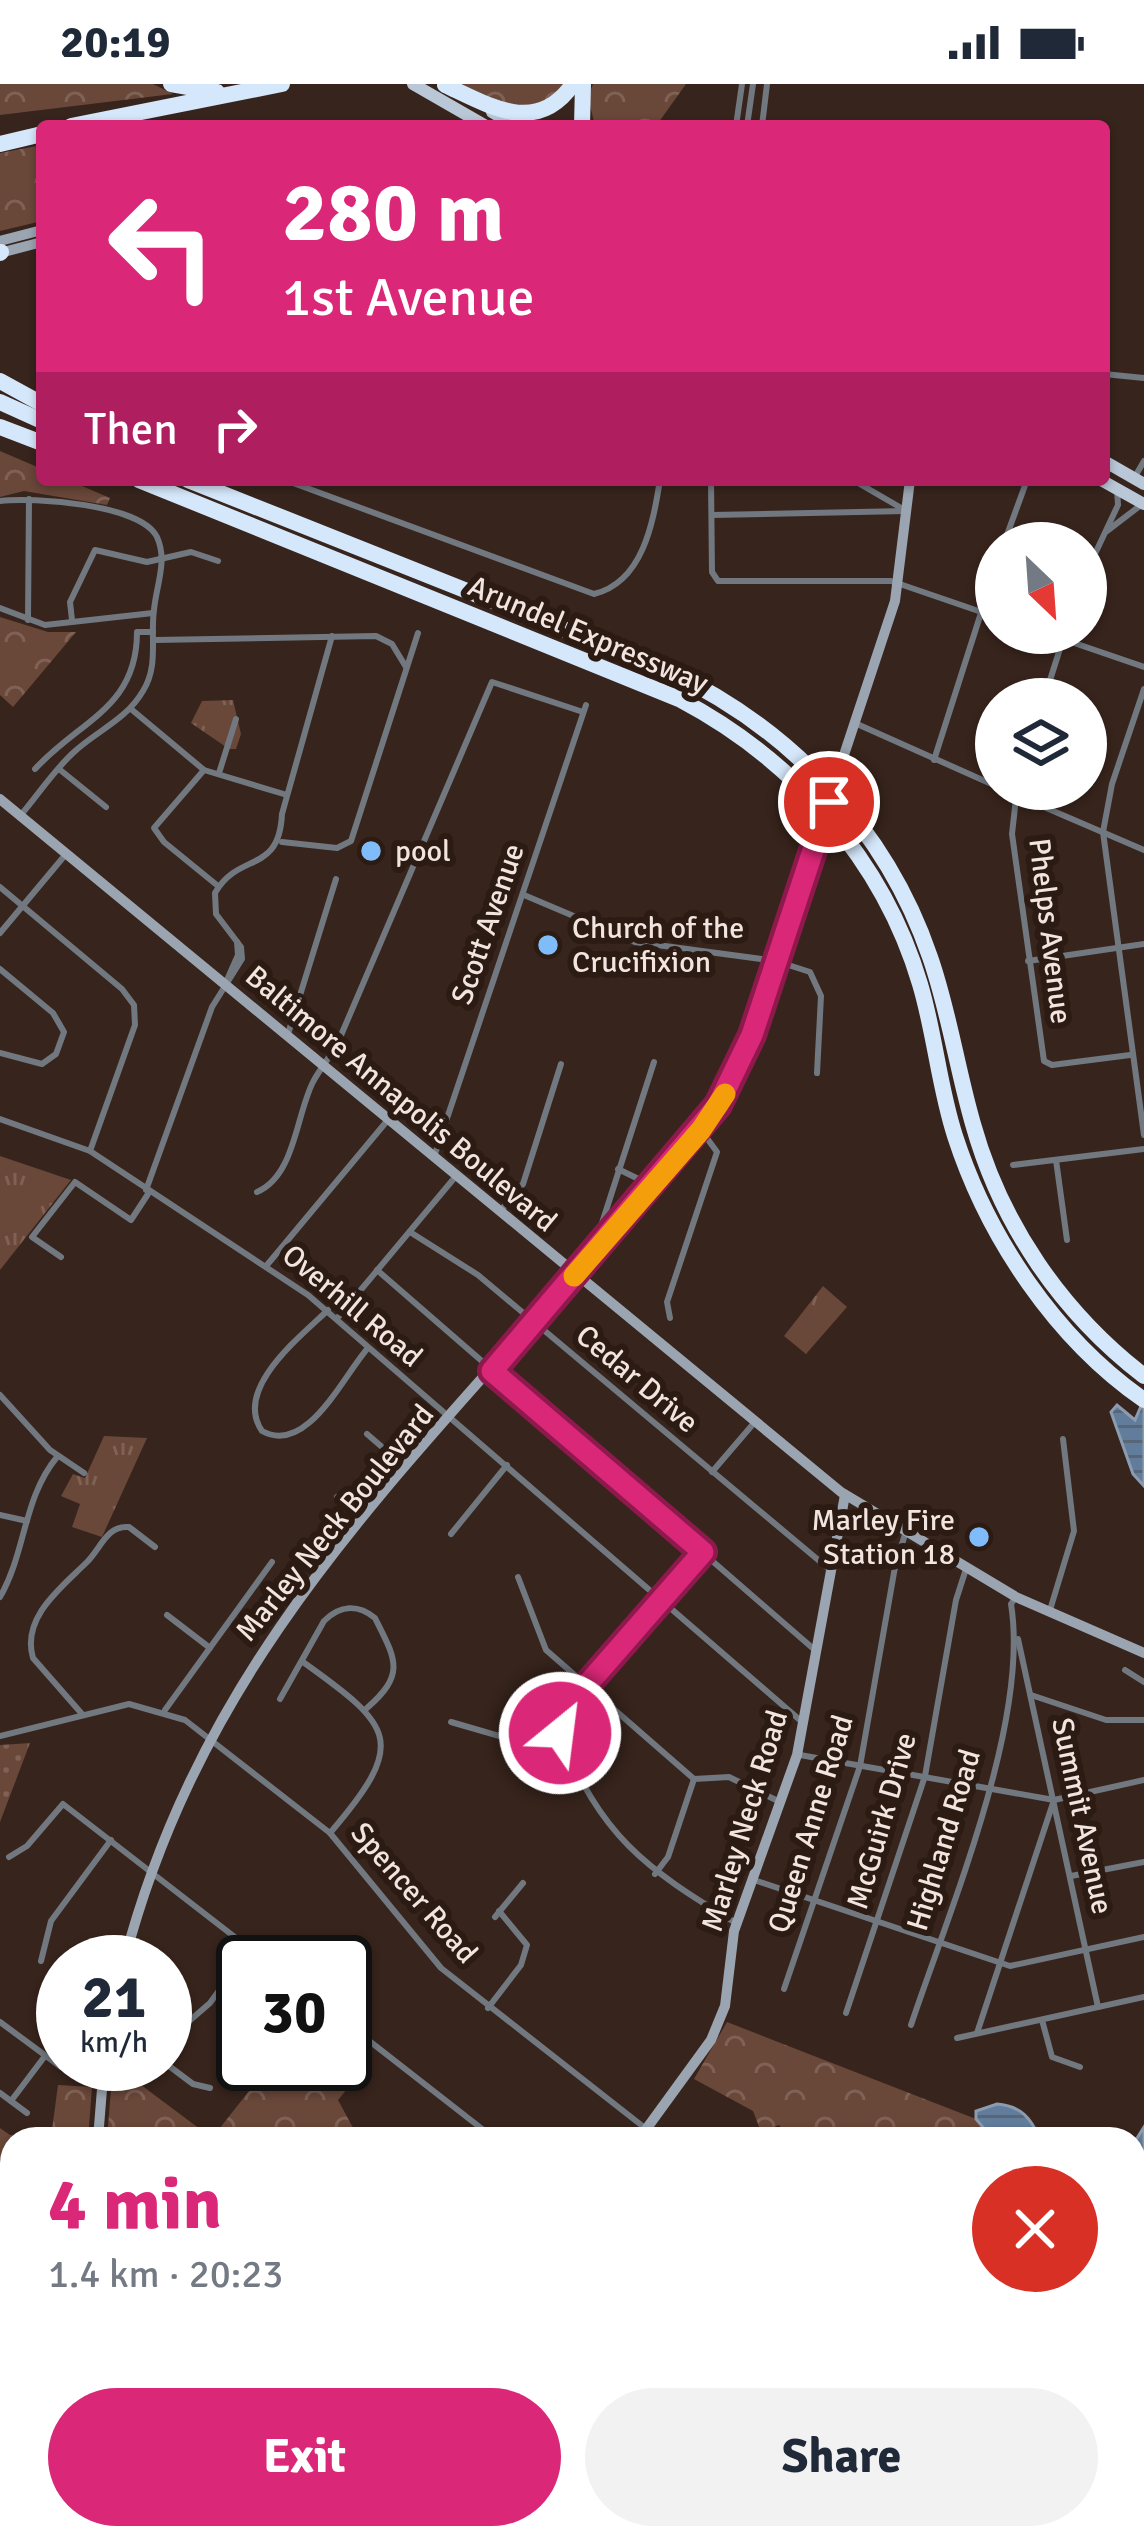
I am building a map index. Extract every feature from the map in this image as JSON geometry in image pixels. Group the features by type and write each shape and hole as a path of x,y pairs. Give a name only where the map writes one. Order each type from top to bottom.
{"highway":[{"path":"171,84 209,92 262,84"},
{"path":"104,120 282,84"},
{"path":"445,84 501,111 522,115 554,105 573,84"},
{"path":"582,120 584,84"},
{"path":"0,142 36,134"},
{"path":"0,381 36,401"},
{"path":"0,403 36,418"},
{"path":"0,430 36,442"},
{"name":"Arundel Expressway","path":"154,486 679,699 725,724 810,794 878,886 899,932 920,984 955,1136 996,1228 1058,1319 1138,1396"},
{"name":"Arundel Expressway","path":"203,486 682,677 755,721 822,780 874,843 921,932 977,1137 1006,1211 1058,1292 1143,1375"},
{"path":"217,486 316,531"}],"main road":[{"path":"413,84 476,120"},
{"path":"445,84 503,120"},
{"path":"452,106 461,120"},
{"path":"0,242 36,232"},
{"path":"0,253 36,244"},
{"path":"1110,464 1139,481"},
{"name":"Marley Neck Boulevard","path":"132,1935 150,1874 209,1735 272,1633 363,1520 701,1130 735,1076 899,584 909,486"},
{"name":"Baltimore Annapolis Boulevard","path":"0,799 845,1495 1016,1597 1144,1653"},
{"name":"Marley Neck Road","path":"647,2127 719,2023 737,1924 797,1755 845,1495"},
{"path":"99,2127 101,2091"}],"street":[{"path":"737,120 742,84"},
{"path":"748,120 753,84"},
{"path":"763,120 767,84"},
{"path":"1110,375 1144,378"},
{"path":"1107,531 1133,498 1144,461"},
{"path":"301,486 594,594 615,586 633,568 658,486"},
{"path":"711,486 712,572 718,580 899,584 975,610"},
{"path":"864,486 906,511"},
{"path":"1012,522 1026,486"},
{"path":"1107,531 1118,505 1133,498"},
{"path":"28,620 29,499"},
{"path":"0,501 80,504 146,523 155,533 163,559 153,613 150,679 131,709 59,769 20,816"},
{"path":"711,515 906,511"},
{"path":"73,620 70,602 95,550 147,562 191,552 218,561"},
{"path":"0,608 45,625 153,613"},
{"path":"934,760 975,631"},
{"path":"34,769 82,725 106,711 129,681 137,632 385,639 406,667"},
{"path":"218,886 279,844 293,841 331,848 351,841 418,633"},
{"path":"279,844 287,794 332,636"},
{"path":"1107,653 1144,668"},
{"name":"Scott Avenue","path":"322,1066 346,1024 492,682 584,709 433,1157"},
{"path":"1144,689 1112,784 1103,832 1144,1135"},
{"path":"131,709 204,770 287,794"},
{"path":"218,774 236,719"},
{"path":"854,723 975,778"},
{"path":"82,725 92,740"},
{"path":"59,769 106,807"},
{"path":"204,770 154,828 164,842 218,886"},
{"name":"Phelps Avenue","path":"1014,810 1012,834 1043,1061 1052,1065 1132,1054"},
{"path":"1055,810 1144,850"},
{"path":"0,933 66,854"},
{"path":"288,1034 336,879"},
{"path":"61,1258 32,1237 66,1187 75,1182 131,1220 148,1191 237,960 237,941 216,914 218,886"},
{"path":"0,887 122,989 135,1010 135,1025 90,1151"},
{"path":"524,895 635,942 776,961 810,972 820,988 817,1073"},
{"path":"1028,961 1144,944"},
{"path":"0,969 58,1018 64,1030 56,1054 42,1064 0,1053"},
{"path":"602,1223 654,1062"},
{"path":"499,1212 523,1184 561,1064"},
{"path":"257,1192 279,1173 322,1066"},
{"name":"Overhill Road","path":"0,1119 90,1151 267,1264 338,1317 368,1348 804,1724"},
{"path":"267,1264 387,1121"},
{"path":"670,1318 667,1302 716,1152 701,1130"},
{"path":"1013,1165 1144,1149"},
{"path":"1056,1160 1067,1240"},
{"path":"618,1169 653,1186"},
{"path":"338,1317 456,1176"},
{"name":"Cedar Drive","path":"410,1232 478,1276 829,1569"},
{"path":"377,1270 816,1652"},
{"path":"328,1310 290,1346 254,1396 254,1414 262,1431 280,1437 301,1431 368,1348"},
{"path":"0,1395 57,1457 84,1473"},
{"path":"712,1472 754,1423"},
{"path":"367,1434 407,1469"},
{"path":"1049,1614 1073,1531 1063,1439"},
{"path":"0,1597 16,1566 38,1484 57,1457"},
{"path":"451,1534 507,1465"},
{"path":"337,1497 363,1520"},
{"path":"0,1515 27,1521"},
{"path":"82,1715 33,1658 34,1628 47,1601 112,1529 129,1527 155,1547"},
{"name":"Queen Anne Road","path":"784,1989 860,1766 895,1567 906,1531"},
{"path":"703,1552 566,1709 560,1733 594,1808 656,1874 737,1924"},
{"path":"165,1710 272,1562"},
{"name":"McGuirk Drive","path":"846,2013 925,1776 956,1600 966,1569"},
{"path":"518,1577 546,1650 694,1779 729,1777 781,1803"},
{"name":"Highland Road","path":"911,2025 991,1788 1016,1636 1011,1604 1016,1597"},
{"path":"280,1699 334,1612 367,1612 381,1632 395,1669 394,1680 367,1708"},
{"path":"167,1615 210,1648"},
{"name":"Summit Avenue","path":"1016,1636 1098,2007"},
{"path":"303,1662 367,1708 380,1760 371,1784 330,1833"},
{"path":"1125,1670 1144,1682"},
{"path":"1031,1695 1106,1720 1144,1720"},
{"name":"Spencer Road","path":"0,1736 129,1704 165,1710 209,1735 330,1833 441,1967 633,2127"},
{"path":"451,1721 513,1740 560,1733"},
{"path":"797,1755 1054,1800 1144,1780"},
{"path":"656,1874 668,1857 694,1779"},
{"path":"977,2033 1054,1800"},
{"path":"9,1857 27,1846 63,1804 231,1935"},
{"path":"48,1935 51,1921 111,1840"},
{"path":"1071,1876 1144,1862"},
{"path":"754,1880 1000,1964 1144,1937"},
{"path":"488,2008 521,1965 527,1946 497,1914 523,1883"},
{"path":"192,2019 216,1995"},
{"path":"957,2038 1144,1997"},
{"path":"1042,2020 1052,2057 1080,2067"},
{"path":"0,2022 36,2049"},
{"path":"372,2044 476,2127"},
{"path":"10,2101 36,2068"},
{"path":"192,2083 210,2088"},
{"path":"0,2093 27,2113"}],"green space":[{"path":"0,84 153,84 173,94 0,115"},
{"path":"462,84 567,84 541,107 493,102"},
{"path":"593,84 686,84 660,120 594,120 588,97"},
{"path":"36,146 36,222 0,231 0,153"},
{"path":"0,451 36,466 36,486 82,486 110,498 107,505 24,491 0,497"},
{"path":"0,617 48,632 76,632 13,707 0,695"},
{"path":"233,700 241,734 236,749 229,749 191,723 202,701"},
{"path":"0,1156 71,1180 0,1270"},
{"path":"823,1286 847,1307 806,1354 784,1336"},
{"path":"104,1436 147,1438 102,1537 72,1527 80,1504 61,1496 73,1474 85,1478"},
{"path":"30,1743 0,1822 0,1745"},
{"path":"727,2022 976,2119 983,2127 759,2127 753,2111 694,2079"},
{"path":"57,2091 92,2091 89,2127 52,2127"},
{"path":"111,2091 149,2091 197,2127 108,2127"},
{"path":"249,2091 345,2091 338,2100 353,2127 221,2127"}],"water":[{"path":"1144,1399 1144,1486 1133,1474 1111,1412 1117,1405 1135,1420"},
{"path":"997,2104 1013,2107 1034,2127 983,2127 976,2111"}],"slow traffic":[{"path":"574,1276 701,1130 725,1094"}],"place":[{"name":"pool","path":"371,851"},
{"name":"Church of the Crucifixion","path":"548,945"},
{"name":"Marley Fire Station 18","path":"979,1537"}],"route":[{"path":"560,1733 563,1717 585,1685 703,1552 492,1371 718,1105 752,1035 829,802"}]}
